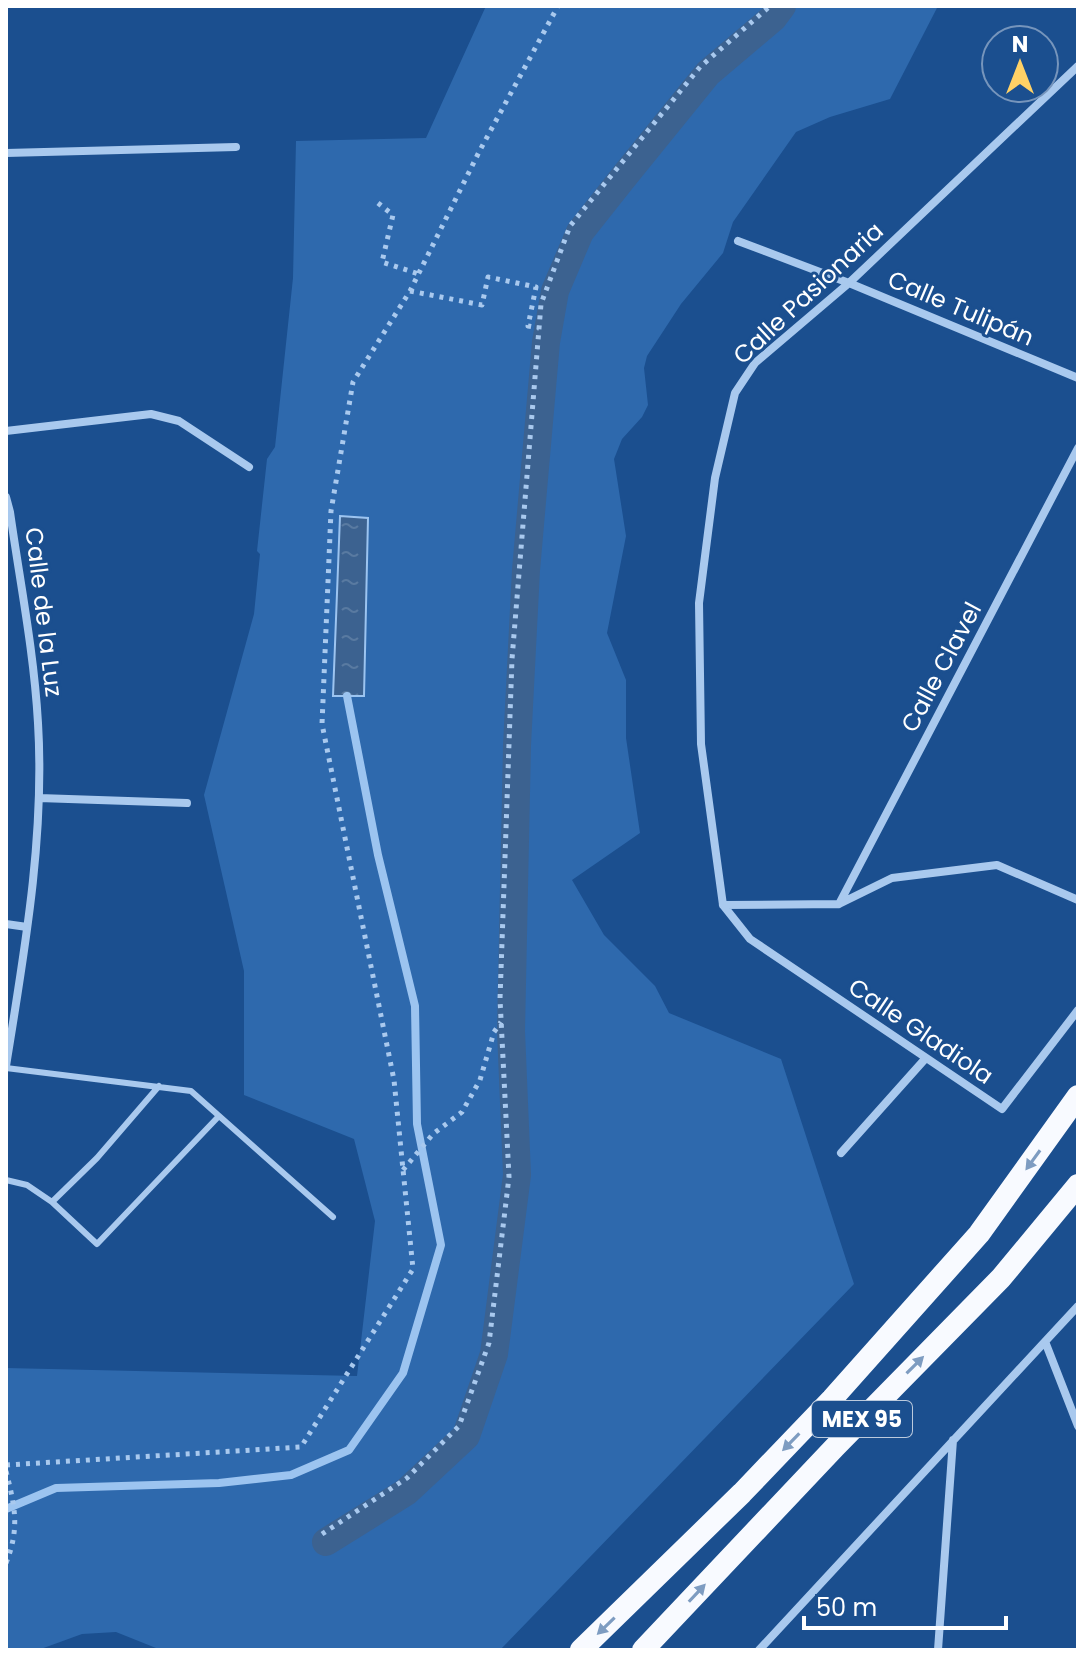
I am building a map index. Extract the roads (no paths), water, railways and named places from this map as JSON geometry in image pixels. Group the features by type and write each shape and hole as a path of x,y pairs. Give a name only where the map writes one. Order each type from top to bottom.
{"highway":[{"name":"MEX 95","path":"581,1650 742,1493 832,1399 979,1234 1078,1096"},
{"name":"MEX 95","path":"643,1650 814,1468 1001,1278 1078,1185"}],"street":[{"name":"Calle Pasionaria","path":"723,905 701,728 699,603 715,478 735,393 755,363 849,283 1078,66"},
{"path":"6,153 236,147"},
{"name":"Calle Tulipán","path":"738,241 849,283 1078,378"},
{"path":"6,431 151,414 179,421 249,467"},
{"name":"Calle Clavel","path":"839,904 1078,448"},
{"name":"Calle de la Luz","path":"6,497 13,527 38,722 39,798 27,927 6,1067"},
{"path":"39,798 187,803"},
{"path":"723,905 839,904 892,878 997,865 1078,900"},
{"name":"Calle Gladiola","path":"723,905 750,939 1002,1109 1078,1010"},
{"path":"6,924 27,927"},
{"path":"841,1153 925,1059"},
{"path":"759,1650 1078,1306"},
{"path":"1046,1344 1078,1426"},
{"path":"938,1650 953,1440"}],"lane":[{"path":"6,1067 191,1091 333,1217"},
{"path":"52,1202 97,1158 159,1086"},
{"path":"6,1180 27,1185 52,1202 97,1244 219,1116"}],"water":[{"path":"340,516 368,518 364,696 333,696"}],"waterway":[{"path":"326,1542 406,1492 466,1436 494,1354 517,1175 511,1031 517,745 526,570 546,342 555,291 580,232 622,179 708,73 773,18 782,6"},
{"path":"6,1509 56,1488 219,1483 291,1475 349,1450 403,1373 441,1245 417,1124 415,1006 378,855 347,696"}]}
